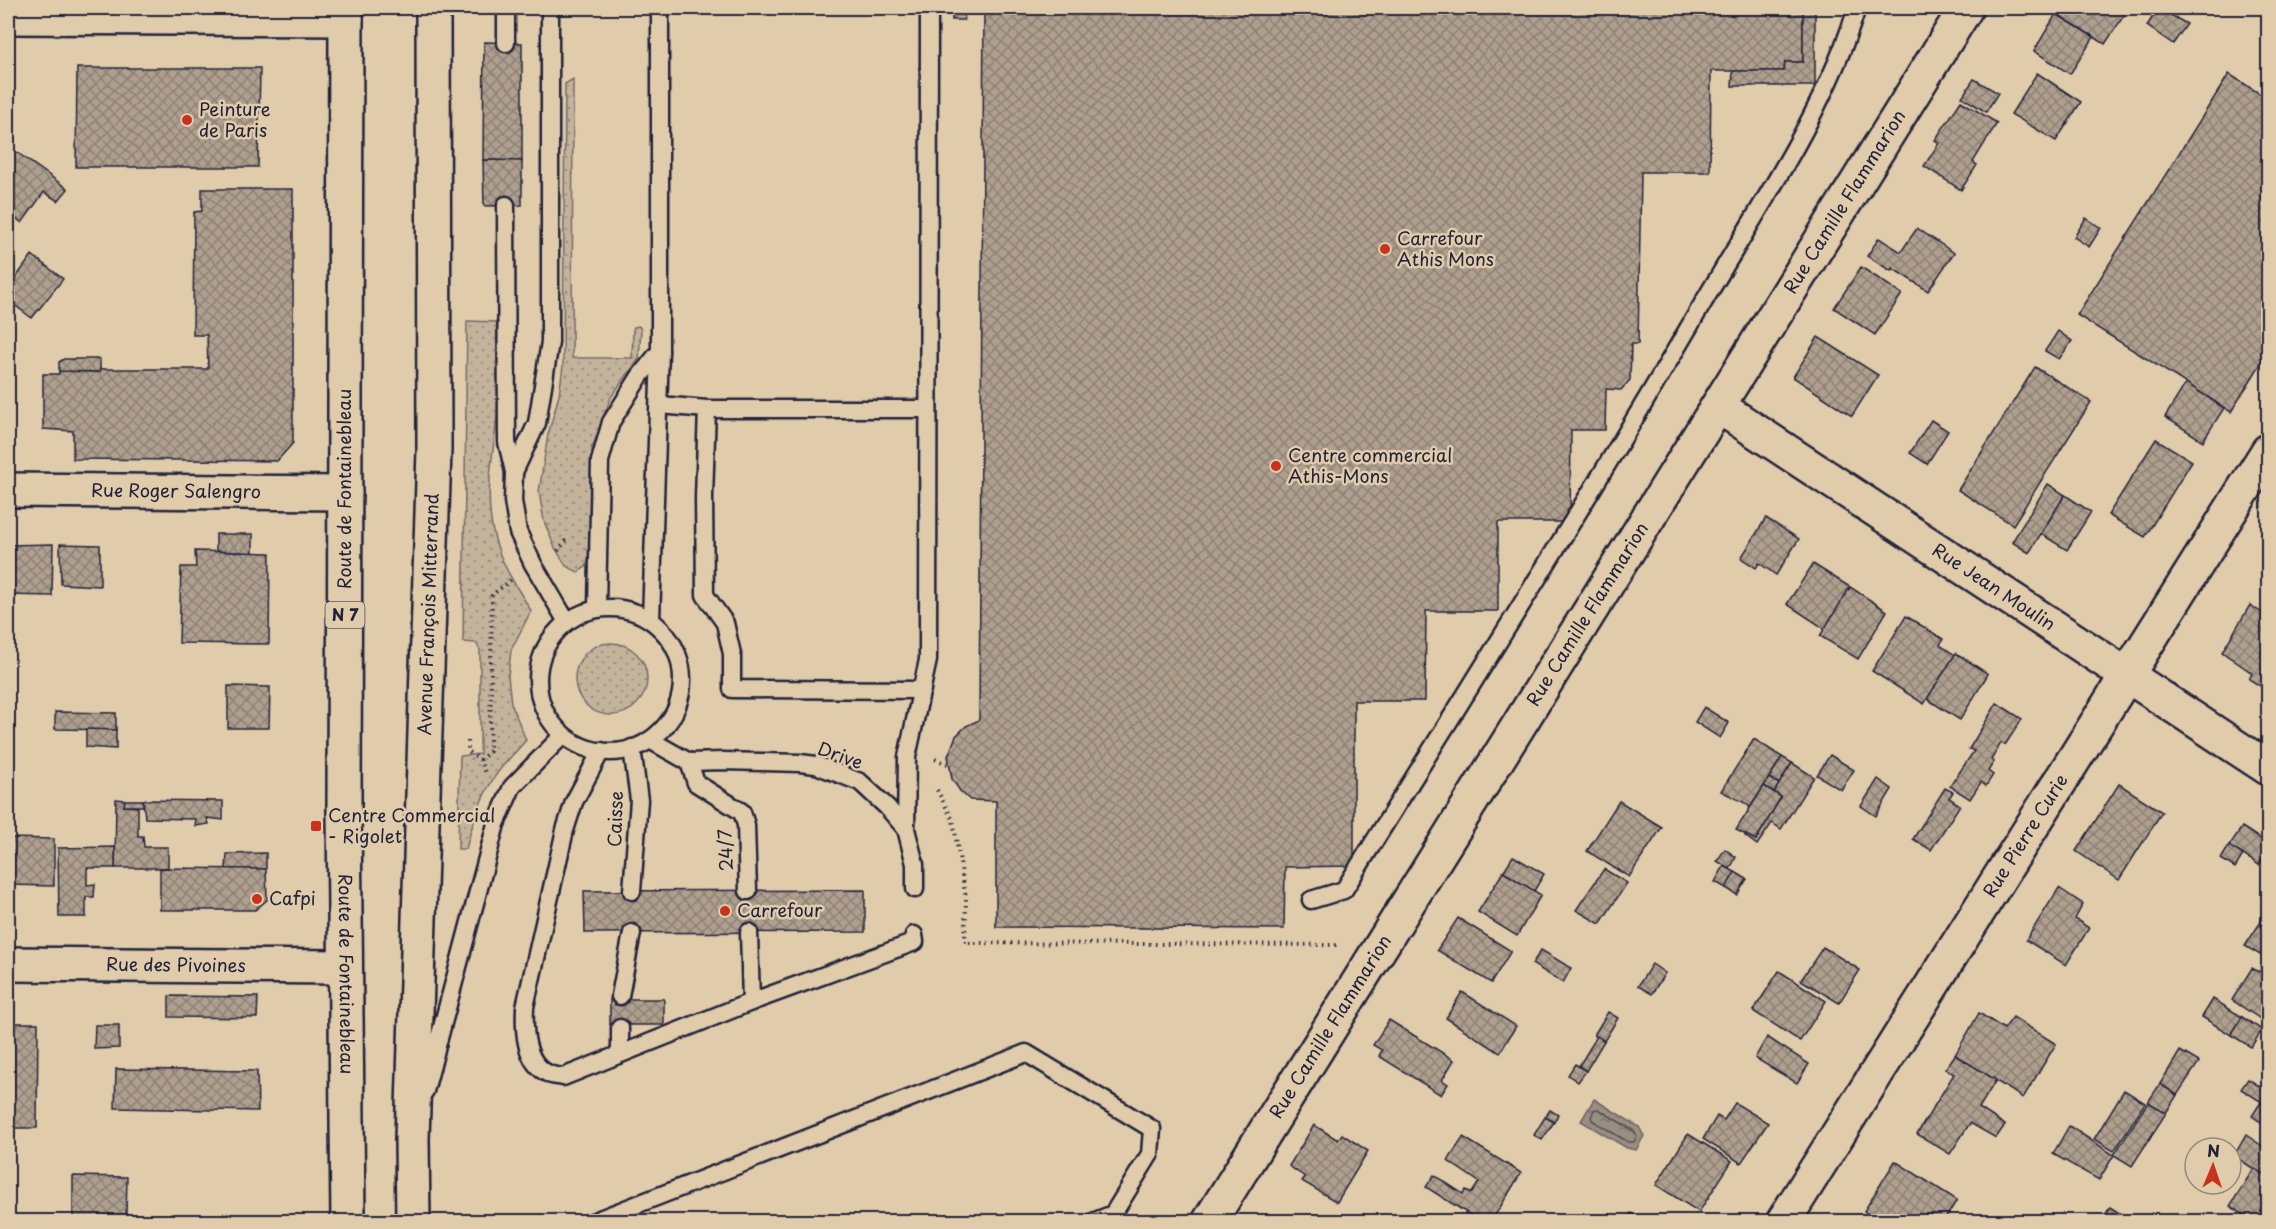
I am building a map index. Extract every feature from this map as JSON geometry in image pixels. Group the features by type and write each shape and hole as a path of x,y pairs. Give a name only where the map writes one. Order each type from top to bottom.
{"street":[{"name":"Avenue François Mitterrand","path":"413,1221 412,1139 434,450 433,8"},
{"name":"Rue Camille Flammarion","path":"1209,1221 1966,8"},
{"path":"14,18 346,13"},
{"name":"Route de Fontainebleau","path":"346,13 345,968 348,1221"},
{"name":"Rue Jean Moulin","path":"1718,406 2268,768"},
{"name":"Rue Pierre Curie","path":"1783,1221 2268,451"},
{"name":"Rue Roger Salengro","path":"8,490 345,493"},
{"name":"Rue des Pivoines","path":"8,964 345,968"}],"lane":[{"path":"506,8 506,43"},
{"path":"514,472 537,423 550,342 550,8"},
{"path":"651,620 660,351 660,8"},
{"path":"906,829 907,757 928,660 929,8"},
{"path":"1311,900 1344,890 1661,375 1817,108 1845,46 1857,8"},
{"path":"506,205 507,442 514,472 513,501 518,532 532,564 567,622"},
{"path":"597,608 600,461 611,422 640,376 660,351"},
{"path":"659,405 707,409 927,409"},
{"path":"707,409 704,497 705,595 725,622 732,654 732,689 922,690"},
{"path":"597,608 634,611 651,620 666,634 676,650 682,670 682,690 676,709 665,726 650,740 617,752 580,746 563,735 544,708 537,677 541,656 551,637 581,613 597,608"},
{"path":"412,1139 496,824 512,787 563,735"},
{"path":"650,740 690,762"},
{"name":"Caisse","path":"632,748 639,800 632,891"},
{"path":"601,751 574,802 565,830 525,1007 524,1026 527,1048 536,1062 549,1074 563,1077 915,938"},
{"name":"Drive","path":"690,762 816,765 860,782 887,807 906,829 915,864 915,889"},
{"name":"24/7","path":"690,762 696,783 742,812 746,825 748,891"},
{"path":"749,932 751,1002"},
{"path":"620,996 632,933"},
{"path":"620,1028 620,1053"},
{"path":"592,1221 1026,1053 1152,1129 1149,1154 1113,1214 1093,1221"}],"path":[{"path":"468,741 468,750 480,760 485,775 512,787"},
{"path":"932,768 932,758 948,764"},
{"path":"935,786 953,820 966,898 965,943 1382,945"}],"shaded area":[{"path":"573,79 572,358 632,358 633,330 634,327 639,326 641,330 639,359 611,397 592,448 590,556 586,567 578,572 566,566 554,546 544,521 539,492 548,435 559,395 563,366 565,84"},
{"path":"467,321 498,322 499,395 489,490 492,528 500,555 531,611 511,650 508,676 511,703 526,740 492,781 478,809 466,849 458,849 460,756 480,754 480,650 476,643 463,642"},
{"path":"611,643 631,649 641,659 647,679 641,699 631,709 611,715 591,709 581,699 575,679 581,659 591,649"}],"water":[{"path":"1594,1099 1639,1127 1644,1136 1636,1150 1627,1148 1581,1121"}],"building":[{"path":"952,8 965,8 964,20 952,20"},
{"name":"Centre commercial Athis-Mons","path":"984,8 1786,8 1786,10 1803,11 1803,62 1785,62 1784,71 1711,71 1710,172 1641,172 1638,344 1631,344 1630,380 1621,390 1606,389 1605,430 1571,430 1570,522 1498,522 1498,611 1426,611 1425,701 1354,701 1354,866 1285,867 1284,929 996,927 996,801 970,800 960,791 952,779 948,756 956,736 966,726 979,720"},
{"path":"1786,8 1815,8 1815,86 1732,86 1733,71 1784,71 1785,62 1803,62 1803,11 1786,10"},
{"path":"2062,8 2129,8 2105,44 2057,14"},
{"path":"2158,8 2187,24 2173,44 2147,26"},
{"path":"2056,14 2094,37 2070,74 2034,51"},
{"path":"484,42 522,43 522,161 483,160"},
{"path":"77,68 260,68 258,167 76,167"},
{"path":"2037,73 2081,102 2056,141 2011,114"},
{"path":"2229,74 2268,99 2268,352 2231,412 2077,315"},
{"path":"1974,79 1998,93 1986,112 1962,97"},
{"path":"1961,101 1997,123 1973,162 1977,165 1961,190 1924,166 1939,143 1935,140"},
{"path":"15,151 68,189 58,201 44,192 22,223 8,212 8,161"},
{"path":"483,160 522,161 522,205 484,206"},
{"path":"202,189 293,189 293,443 277,461 73,459 73,431 43,429 43,374 59,374 59,371 100,372 101,369 208,369 207,335 193,335 194,212 202,211"},
{"path":"2086,218 2101,228 2089,247 2074,237"},
{"path":"1917,228 1954,253 1928,291 1892,268 1891,271 1867,256 1879,238 1901,252"},
{"path":"32,255 63,279 32,318 10,302 8,305 8,289"},
{"path":"1861,267 1902,294 1875,335 1834,308"},
{"path":"2058,331 2072,341 2059,359 2045,351"},
{"path":"13,333 13,349 8,351 8,335"},
{"path":"1818,337 1878,375 1852,416 1793,377"},
{"path":"64,359 100,359 100,372 59,371 59,362"},
{"path":"2035,367 2091,402 2013,525 1958,490"},
{"path":"2186,383 2224,408 2203,441 2165,417"},
{"path":"1931,420 1948,431 1927,464 1910,453"},
{"path":"2156,439 2192,461 2145,537 2108,515"},
{"path":"2048,484 2065,495 2029,553 2012,542"},
{"path":"2065,495 2091,512 2067,550 2041,534"},
{"path":"1766,518 1799,539 1776,575 1759,563 1756,568 1741,558"},
{"path":"216,534 253,534 253,553 216,551"},
{"path":"53,544 52,596 8,595 8,545"},
{"path":"60,544 100,545 100,586 61,584"},
{"path":"195,551 270,553 269,644 179,643 181,567 196,567"},
{"path":"1813,564 1850,587 1825,629 1787,604"},
{"path":"1850,587 1887,611 1858,659 1820,636"},
{"path":"2250,605 2268,617 2268,691 2249,679 2252,673 2222,652"},
{"path":"1906,616 1943,639 1940,645 1955,655 1924,704 1872,671"},
{"path":"1956,653 1988,674 1960,720 1927,699"},
{"path":"228,686 270,687 269,728 228,728"},
{"path":"1997,703 2022,719 2005,745 2001,743 1991,760 1994,762 1988,771 1993,775 1986,786 1981,782 1970,799 1950,786 1974,751 1969,749"},
{"path":"1704,707 1729,723 1720,738 1695,722"},
{"path":"55,712 116,713 116,730 55,729"},
{"path":"86,729 116,730 116,749 86,747"},
{"path":"1754,739 1782,757 1750,808 1747,804 1721,791"},
{"path":"1830,755 1854,770 1841,790 1817,775"},
{"path":"1782,757 1792,763 1779,784 1769,778"},
{"path":"1792,763 1814,777 1781,829 1772,823 1757,845 1745,836 1746,834 1756,840 1781,797 1774,792"},
{"path":"1769,778 1779,784 1774,792 1764,786"},
{"path":"1878,779 1892,789 1876,816 1861,806"},
{"path":"2119,784 2162,812 2119,880 2076,851"},
{"path":"1764,786 1781,797 1756,840 1736,830"},
{"path":"1945,788 1953,792 1949,798 1960,805 1931,850 1913,839"},
{"path":"116,799 125,800 124,806 138,807 138,836 143,836 144,847 168,847 168,868 115,868"},
{"path":"125,800 143,800 143,806 124,806"},
{"path":"143,800 223,801 223,820 207,818 209,824 195,826 196,819 145,818"},
{"path":"1619,801 1662,827 1629,877 1587,851"},
{"path":"2242,827 2268,844 2268,850 2259,865 2229,846"},
{"path":"8,838 54,839 54,886 8,885"},
{"path":"2229,846 2243,855 2235,868 2221,859"},
{"path":"115,847 115,868 87,868 87,885 95,884 94,897 86,897 86,917 59,917 58,848"},
{"path":"1725,849 1736,857 1730,869 1717,861"},
{"path":"266,853 266,869 226,869 227,854"},
{"path":"1513,856 1544,874 1534,891 1503,872"},
{"path":"1724,866 1735,872 1726,888 1715,882"},
{"path":"160,868 266,869 267,900 255,910 160,910"},
{"path":"1604,869 1627,883 1600,924 1576,910"},
{"path":"1503,872 1541,895 1517,936 1478,912"},
{"path":"1735,872 1747,879 1737,895 1726,888"},
{"path":"2059,888 2083,904 2075,919 2089,928 2066,965 2026,940"},
{"name":"Carrefour","path":"865,890 865,932 585,933 584,891"},
{"path":"2268,911 2268,946 2262,956 2245,946"},
{"path":"1458,918 1511,951 1491,983 1437,950"},
{"path":"1823,947 1860,970 1839,1003 1801,980"},
{"path":"1541,950 1571,968 1563,983 1532,964"},
{"path":"2266,962 2268,964 2268,1024 2232,1000 2252,968 2259,972"},
{"path":"1652,964 1665,973 1652,994 1638,986"},
{"path":"1779,971 1826,1001 1800,1041 1753,1011"},
{"path":"1462,992 1516,1026 1500,1053 1446,1018"},
{"path":"169,996 258,997 257,1018 169,1017"},
{"path":"610,999 664,999 664,1025 610,1025"},
{"path":"2213,999 2242,1017 2231,1035 2202,1017"},
{"path":"1608,1012 1618,1018 1604,1041 1594,1035"},
{"path":"1979,1013 2004,1029 2013,1017 2056,1044 2023,1098 1955,1055"},
{"path":"2242,1017 2262,1030 2251,1047 2231,1035"},
{"path":"1389,1020 1454,1060 1442,1080 1448,1084 1441,1095 1379,1056 1382,1050 1373,1045"},
{"path":"8,1023 38,1023 37,1128 8,1128"},
{"path":"95,1025 119,1025 119,1048 94,1049"},
{"path":"1597,1036 1604,1041 1586,1071 1579,1066"},
{"path":"1767,1037 1809,1064 1797,1083 1755,1058"},
{"path":"2180,1051 2199,1062 2177,1095 2160,1084"},
{"path":"1955,1055 1996,1080 1979,1108 2005,1125 1996,1138 1970,1123 1950,1154 1917,1134 1954,1074 1945,1069"},
{"path":"1575,1064 1586,1071 1578,1082 1568,1075"},
{"path":"116,1069 257,1071 258,1111 115,1108"},
{"path":"2248,1079 2268,1090 2268,1106 2241,1089"},
{"path":"2160,1084 2177,1095 2166,1113 2148,1102"},
{"path":"2124,1090 2145,1103 2114,1151 2094,1139"},
{"path":"2148,1102 2166,1113 2132,1166 2114,1155"},
{"path":"2261,1102 2268,1106 2268,1127 2252,1116"},
{"path":"1735,1103 1768,1123 1741,1163 1703,1139 1717,1116 1724,1120"},
{"path":"1550,1110 1558,1115 1554,1122 1545,1117"},
{"path":"1545,1117 1554,1122 1542,1140 1534,1135"},
{"path":"1314,1125 1338,1140 1342,1134 1368,1151 1337,1202 1302,1181 1305,1177 1289,1166"},
{"path":"2069,1126 2114,1155 2099,1180 2053,1154"},
{"path":"1688,1134 1732,1161 1699,1212 1656,1185"},
{"path":"2246,1135 2267,1149 2268,1145 2268,1178 2243,1162 2243,1140"},
{"path":"1463,1137 1521,1173 1491,1222 1481,1222 1426,1187 1434,1175 1463,1194 1466,1190 1472,1193 1479,1182 1448,1161"},
{"path":"1895,1161 1957,1200 1943,1222 1880,1222 1864,1211"},
{"path":"2254,1168 2268,1178 2268,1222 2255,1222 2230,1206 2236,1196 2243,1196 2243,1185"},
{"path":"73,1176 127,1177 126,1215 256,1217 256,1222 73,1222"},
{"path":"2110,1207 2133,1222 2101,1222"},
{"path":"1631,1213 1644,1222 1626,1222"}],"place":[{"name":"Peinture de Paris","path":"187,120"},
{"name":"Carrefour Athis Mons","path":"1385,249"},
{"name":"Centre commercial Athis-Mons","path":"1276,466"},
{"name":"Centre Commercial - Rigolet","path":"316,826"},
{"name":"Cafpi","path":"257,899"},
{"name":"Carrefour","path":"725,911"}]}
